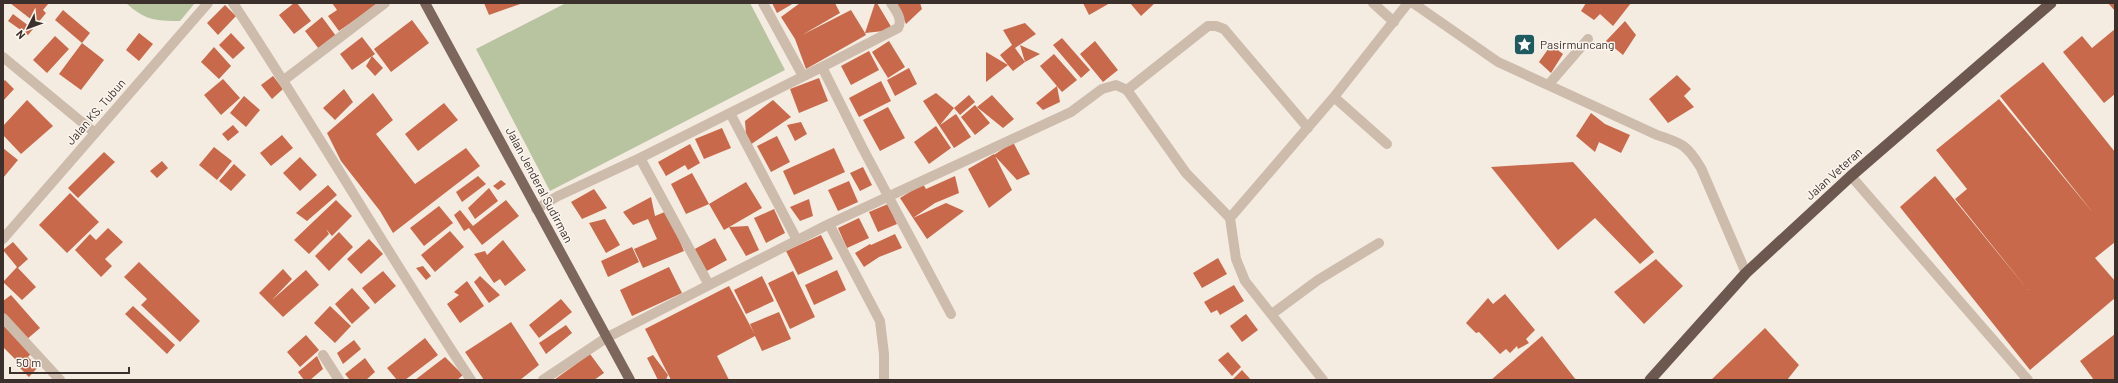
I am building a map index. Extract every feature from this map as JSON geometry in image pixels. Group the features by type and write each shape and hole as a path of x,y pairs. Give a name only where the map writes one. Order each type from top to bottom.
{"highway":[{"name":"Jalan Veteran","path":"1650,380 1746,273 1851,176 2051,3"}],"main road":[{"name":"Jalan Jenderal Sudirman","path":"425,3 630,380"}],"street":[{"name":"Jalan KS. Tubun","path":"3,239 208,3"},
{"path":"233,3 284,80 435,325 471,380"},
{"path":"284,80 385,3"},
{"path":"763,3 803,76"},
{"path":"536,208 558,196 640,158 898,28 900,17 891,3"},
{"path":"1373,3 1394,22"},
{"path":"1230,218 1334,97 1408,3"},
{"path":"1413,3 1498,62 1549,84 1657,135 1682,143 1701,168 1746,273"},
{"path":"1126,90 1208,26 1216,26 1224,29 1308,128"},
{"path":"1549,84 1588,39"},
{"path":"3,57 95,134"},
{"path":"822,67 888,197 951,314"},
{"path":"543,380 606,338 829,224 1071,112 1102,89 1116,85 1126,90 1186,173 1230,218 1236,259 1245,282 1323,380"},
{"path":"1334,97 1387,144"},
{"path":"730,113 797,240"},
{"path":"640,158 709,285"},
{"path":"1851,176 2028,380"},
{"path":"829,224 880,321 884,354 884,380"},
{"path":"1272,314 1318,280 1379,243"},
{"path":"3,318 60,380"},
{"path":"323,356 339,380"}],"green space":[{"path":"126,3 195,3 180,21 164,21 145,16"},
{"path":"566,3 750,3 785,70 550,191 476,49"}],"building":[{"path":"10,3 49,3 43,10 46,13 37,24"},
{"path":"294,3 297,3 311,21 294,34 279,15"},
{"path":"332,3 379,3 339,31 328,16 337,10"},
{"path":"484,3 523,3 489,15"},
{"path":"772,3 794,3 777,13"},
{"path":"800,3 835,3 840,13 802,35 851,10 866,35 806,69 795,39 781,17"},
{"path":"875,3 877,3 893,30 865,33"},
{"path":"897,3 920,3 922,9 906,24"},
{"path":"1083,3 1110,3 1089,15"},
{"path":"1130,3 1155,3 1141,16"},
{"path":"1586,3 1631,3 1613,26 1600,14 1594,20 1581,11"},
{"path":"2108,3 2115,3 2115,11"},
{"path":"225,5 236,16 218,35 207,23"},
{"path":"63,10 90,33 82,43 55,20"},
{"path":"13,14 33,29 28,35 8,21"},
{"path":"322,17 336,36 319,49 305,31"},
{"path":"412,20 429,43 391,72 374,49"},
{"path":"1625,21 1636,35 1623,55 1606,41"},
{"path":"1025,23 1036,34 1015,48 1025,62 1013,71 1000,55 1012,45 1003,30"},
{"path":"2115,29 2115,94 2104,103 2063,52 2082,36 2092,48"},
{"path":"139,33 153,44 139,61 126,50"},
{"path":"231,33 245,48 233,59 219,45"},
{"path":"55,36 69,49 47,73 33,60"},
{"path":"362,37 375,54 352,70 340,54"},
{"path":"1062,38 1090,70 1081,78 1053,45"},
{"path":"889,41 905,67 888,78 872,52"},
{"path":"1095,41 1118,70 1103,82 1080,54"},
{"path":"82,43 104,60 81,90 59,74"},
{"path":"1020,45 1040,54 1025,62"},
{"path":"1551,45 1563,54 1551,73 1539,62"},
{"path":"214,47 231,66 219,79 201,62"},
{"path":"869,51 879,70 851,85 841,66"},
{"path":"986,52 1008,65 986,82"},
{"path":"1054,54 1077,80 1062,92 1040,66"},
{"path":"372,56 383,68 375,76 366,66"},
{"path":"2043,62 2115,152 2115,242 2095,258 2115,281 2115,298 2030,370 1900,207 1935,176 2028,290 1955,199 1967,189 1936,150 1999,99 2094,214 2000,96"},
{"path":"909,68 917,84 895,96 887,80"},
{"path":"1677,75 1691,89 1684,96 1694,107 1668,123 1649,99"},
{"path":"273,76 283,89 272,99 261,85"},
{"path":"819,78 828,101 799,113 790,89"},
{"path":"223,79 240,98 221,115 204,95"},
{"path":"5,80 14,89 3,101 3,82"},
{"path":"881,81 891,101 859,117 849,98"},
{"path":"1057,86 1060,102 1043,110 1036,103"},
{"path":"344,89 353,102 335,120 323,108"},
{"path":"373,93 393,120 376,134 415,184 466,148 480,166 393,233 380,211 341,161 327,133"},
{"path":"936,93 954,108 940,125 956,114 971,137 954,148 923,101"},
{"path":"969,95 975,102 960,115 954,108"},
{"path":"992,95 1014,119 1003,128 977,107"},
{"path":"244,96 260,110 246,127 230,113"},
{"path":"27,100 53,126 21,154 3,135 3,126"},
{"path":"773,100 791,117 747,147 745,121"},
{"path":"444,103 458,120 418,151 405,134"},
{"path":"975,105 990,123 975,135 961,117"},
{"path":"888,107 905,138 880,151 863,120"},
{"path":"1591,113 1605,124 1630,135 1621,153 1599,142 1595,152 1576,136"},
{"path":"801,122 807,134 795,141 787,125"},
{"path":"233,125 239,132 228,141 222,134"},
{"path":"936,126 951,148 929,164 914,142"},
{"path":"722,128 731,148 704,159 695,139"},
{"path":"282,135 293,148 271,166 260,153"},
{"path":"777,136 790,162 771,172 757,146"},
{"path":"1013,142 1030,174 1017,180 994,155"},
{"path":"690,144 700,163 688,170 685,165 666,176 658,162"},
{"path":"214,147 232,161 217,180 199,165"},
{"path":"3,148 18,160 3,178"},
{"path":"834,148 845,172 794,195 783,171"},
{"path":"104,152 115,162 78,198 68,188"},
{"path":"994,154 1012,190 989,208 968,169"},
{"path":"300,157 317,175 300,191 283,173"},
{"path":"162,161 168,168 157,178 150,171"},
{"path":"1573,162 1654,252 1640,264 1595,218 1558,250 1491,167"},
{"path":"234,164 246,175 231,191 219,181"},
{"path":"863,167 872,185 860,191 850,173"},
{"path":"692,173 709,204 686,214 671,184"},
{"path":"478,176 486,184 462,202 456,192"},
{"path":"955,176 959,193 935,203 913,218 900,198 923,184 926,189"},
{"path":"501,180 506,184 498,190 493,186"},
{"path":"849,181 858,202 838,211 828,190"},
{"path":"746,182 762,208 724,230 709,204"},
{"path":"328,185 337,195 307,221 296,213"},
{"path":"489,188 498,201 475,219 468,208"},
{"path":"594,189 607,208 582,219 571,202"},
{"path":"70,193 99,222 67,253 39,225"},
{"path":"651,197 655,216 667,211 684,251 643,268 634,249 657,239 648,219 633,225 623,212"},
{"path":"809,199 813,216 800,221 790,207"},
{"path":"336,200 352,216 332,236 326,229 329,234 309,254 294,240"},
{"path":"506,200 519,216 482,245 469,228 464,231 454,215 460,210 473,226"},
{"path":"946,203 964,211 927,239 913,218"},
{"path":"888,204 897,224 878,232 869,212"},
{"path":"439,206 453,223 424,246 410,228"},
{"path":"774,209 785,233 766,243 754,218"},
{"path":"859,218 869,238 847,248 838,228"},
{"path":"605,219 620,245 606,253 589,223"},
{"path":"748,226 759,250 746,256 729,227"},
{"path":"108,228 123,242 105,259 112,266 101,277 75,250 90,234 96,240"},
{"path":"450,231 464,247 435,272 421,255"},
{"path":"339,232 353,247 329,271 315,256"},
{"path":"895,234 902,248 879,257 864,267 855,253 870,244 871,245"},
{"path":"821,235 833,259 798,275 786,251"},
{"path":"715,238 727,260 705,272 693,250"},
{"path":"369,239 383,254 361,274 347,259"},
{"path":"503,240 526,270 505,286 500,279 494,283 474,254 485,251 487,255"},
{"path":"13,242 28,259 18,268 36,287 22,300 3,282 17,267 3,250"},
{"path":"632,247 639,262 608,277 601,261"},
{"path":"1218,258 1227,274 1202,288 1193,273"},
{"path":"1656,259 1683,286 1644,324 1614,292"},
{"path":"139,262 200,321 180,342 141,305 147,299 124,277"},
{"path":"423,266 431,276 426,280 416,268"},
{"path":"669,267 682,293 632,316 620,290"},
{"path":"283,269 292,279 272,300 306,270 319,285 283,317 259,293"},
{"path":"837,270 846,290 814,305 805,285"},
{"path":"383,271 396,286 375,304 362,288"},
{"path":"793,271 815,317 790,329 768,283"},
{"path":"480,276 500,295 489,303 474,282"},
{"path":"762,276 774,301 746,314 734,290"},
{"path":"467,281 484,306 460,323 447,304 459,295 454,292"},
{"path":"1234,285 1244,301 1220,315 1217,310 1211,313 1204,302"},
{"path":"729,286 754,333 750,324 779,312 791,339 762,351 755,336 717,356 729,380 671,380 645,329"},
{"path":"352,288 370,308 352,324 335,304"},
{"path":"1505,294 1535,330 1526,339 1529,343 1518,349 1517,346 1510,353 1506,349 1500,354 1479,332 1476,333 1466,323 1488,298 1493,304"},
{"path":"11,295 40,328 26,340 3,313 3,301"},
{"path":"561,299 572,312 539,338 529,325"},
{"path":"133,306 175,345 167,354 125,314"},
{"path":"330,306 351,326 335,343 314,323"},
{"path":"1246,314 1258,330 1242,342 1230,326"},
{"path":"511,322 539,365 520,380 484,380 465,352"},
{"path":"3,325 31,354 20,364 3,347"},
{"path":"566,325 572,333 546,354 539,343"},
{"path":"1765,328 1799,365 1787,380 1711,380"},
{"path":"2115,334 2115,380 2094,380 2080,361"},
{"path":"306,335 319,350 300,367 287,352"},
{"path":"1542,336 1576,380 1491,380"},
{"path":"425,338 438,355 405,380 397,380 387,368"},
{"path":"354,340 361,349 343,364 337,353"},
{"path":"1228,352 1241,367 1232,376 1218,360"},
{"path":"590,354 604,373 594,380 554,380"},
{"path":"653,355 668,375 666,380 658,380 647,358"},
{"path":"317,356 323,369 310,380 304,380 298,372"},
{"path":"28,357 38,367 29,377 19,367"},
{"path":"445,357 463,375 457,380 415,380"},
{"path":"365,358 375,372 366,380 350,380 345,374"},
{"path":"1242,370 1251,380 1232,380"}],"place":[{"name":"Pasirmuncang","path":"1524,45"}]}
